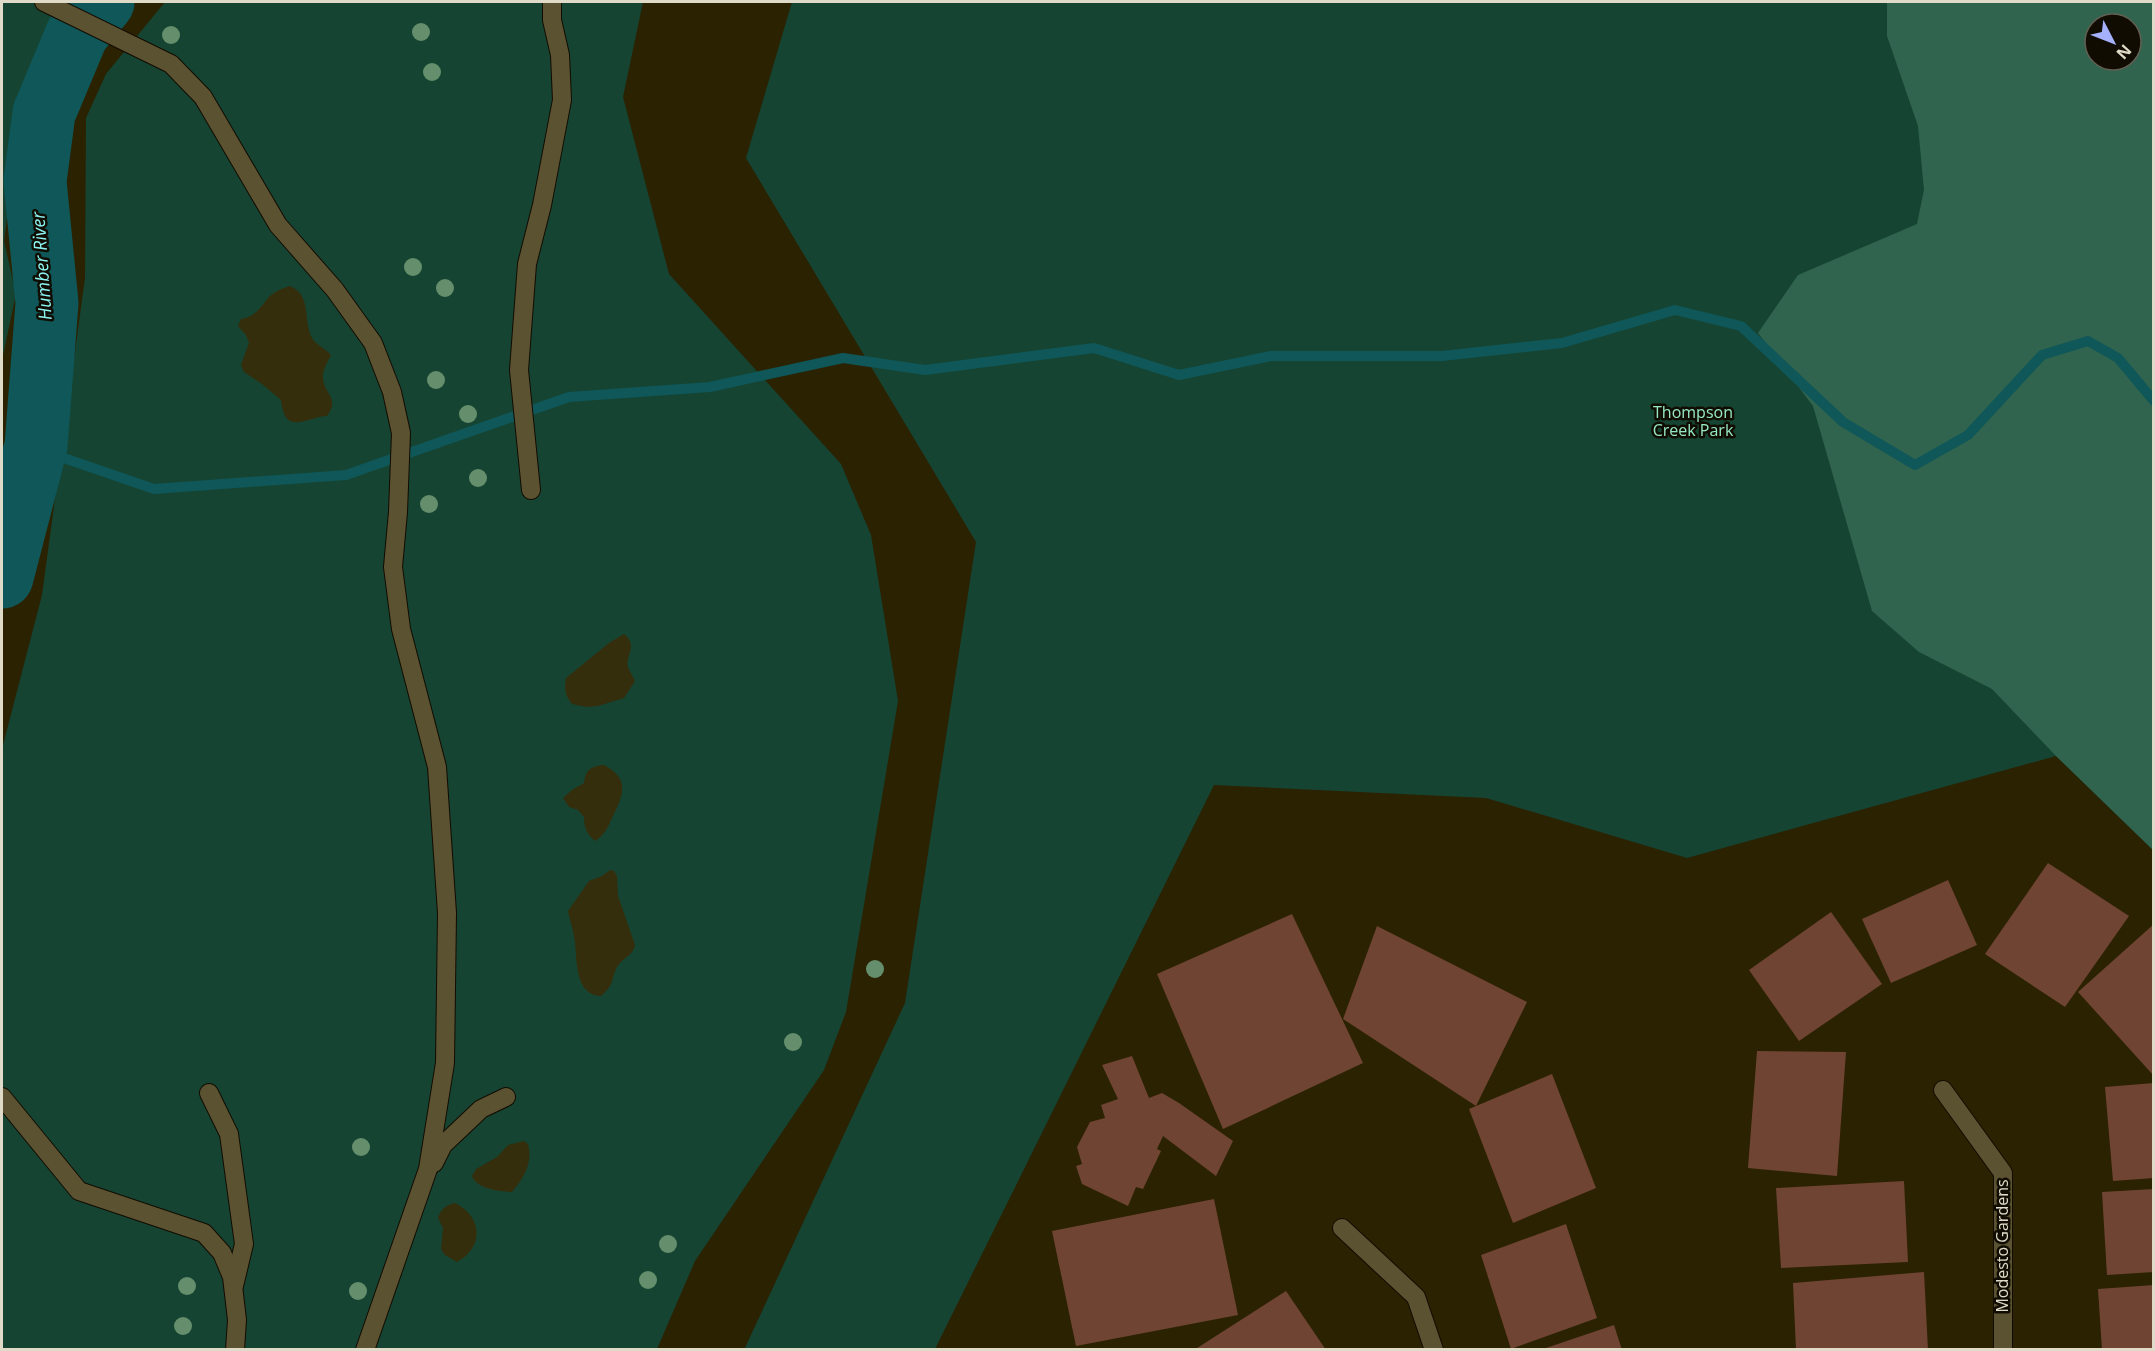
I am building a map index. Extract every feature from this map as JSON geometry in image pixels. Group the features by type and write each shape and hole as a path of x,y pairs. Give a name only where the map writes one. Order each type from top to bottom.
{"street":[{"path":"44,2 171,64 202,97 278,225 335,290 373,343 392,392 401,433 393,567 401,629 437,767 447,913 445,1064 428,1169 365,1350"},
{"path":"531,490 519,370 527,264 542,205 562,100 560,55 552,20 552,2"},
{"name":"Modesto Gardens","path":"1943,1090 2003,1173 2003,1350"},
{"path":"209,1094 229,1134 243,1233 244,1244 233,1291"},
{"path":"419,1192 443,1145 481,1109 506,1096"},
{"path":"2,1097 79,1191 204,1233 222,1253 232,1277 237,1320 235,1350"},
{"path":"1342,1228 1416,1297 1434,1350"}],"green space":[{"path":"2,2 79,2 20,120 4,241 16,294 2,360"},
{"path":"165,2 643,2 623,97 669,274 841,464 871,535 898,701 846,1012 824,1070 695,1261 657,1349 2,1349 2,749 42,595 85,278 86,118 106,74"},
{"name":"Thompson Creek Park","path":"792,2 2153,2 2153,850 2056,756 1687,858 1486,798 1214,785 935,1349 744,1350 905,1003 976,542 746,158"},
{"path":"1887,2 2153,2 2153,850 2056,756 1992,689 1919,652 1872,611 1813,406 1758,333 1798,275 1917,224 1924,190 1918,126 1887,36"}],"sand":[{"path":"290,286 297,290 304,301 313,339 331,355 323,376 332,401 331,410 327,416 298,422 287,419 281,400 244,372 241,365 249,343 246,335 238,326 241,319 254,314 273,294"},
{"path":"624,634 631,643 628,667 635,681 624,698 598,706 586,707 572,704 566,692 566,678 609,643"},
{"path":"604,765 618,776 622,788 619,802 609,825 595,841 587,830 584,817 578,810 569,807 563,798 584,783 589,770"},
{"path":"610,870 614,871 617,876 618,896 635,945 632,952 617,967 611,985 601,996 586,990 582,984 568,911 589,881"},
{"path":"524,1141 528,1144 528,1164 524,1176 512,1192 478,1184 472,1176 476,1169 497,1157 508,1145"},
{"path":"455,1203 471,1216 477,1232 472,1248 457,1262 445,1255 441,1249 443,1228 438,1218 444,1208"}],"building":[{"path":"2048,863 2129,916 2065,1007 1985,954"},
{"path":"1948,880 1977,945 1891,983 1862,919"},
{"path":"1831,912 1882,984 1799,1041 1749,970"},
{"path":"1292,914 1363,1063 1223,1129 1157,974"},
{"path":"2154,924 2154,1076 2078,992"},
{"path":"1377,926 1527,1002 1476,1106 1343,1019"},
{"path":"1757,1051 1846,1052 1837,1176 1748,1168"},
{"path":"1132,1056 1149,1098 1162,1093 1233,1141 1216,1176 1163,1136 1157,1149 1161,1151 1143,1189 1136,1187 1128,1206 1082,1184 1076,1166 1082,1164 1077,1147 1090,1122 1105,1118 1101,1105 1118,1099 1102,1065"},
{"path":"1552,1074 1596,1188 1513,1223 1469,1109"},
{"path":"2154,1083 2154,1178 2113,1181 2105,1087"},
{"path":"1904,1181 1908,1262 1781,1268 1776,1188"},
{"path":"2154,1189 2154,1272 2107,1275 2102,1192"},
{"path":"1214,1199 1238,1315 1076,1346 1052,1231"},
{"path":"1566,1224 1597,1318 1511,1349 1481,1255"},
{"path":"1924,1272 1928,1350 1796,1350 1793,1283"},
{"path":"2154,1285 2154,1350 2102,1350 2098,1289"},
{"path":"1286,1291 1326,1350 1194,1350"},
{"path":"1614,1325 1622,1350 1543,1350 1543,1349"}],"waterway":[{"name":"Humber River","path":"2,577 36,446 47,303 35,181 44,113 77,34 103,2"},
{"path":"36,446 58,456 154,489 346,475 569,397 710,387 843,358 925,370 1094,348 1179,375 1271,356 1442,356 1562,343 1675,310 1741,326 1843,422 1915,465 1968,435 2042,355 2088,341 2118,358 2154,401"}]}
